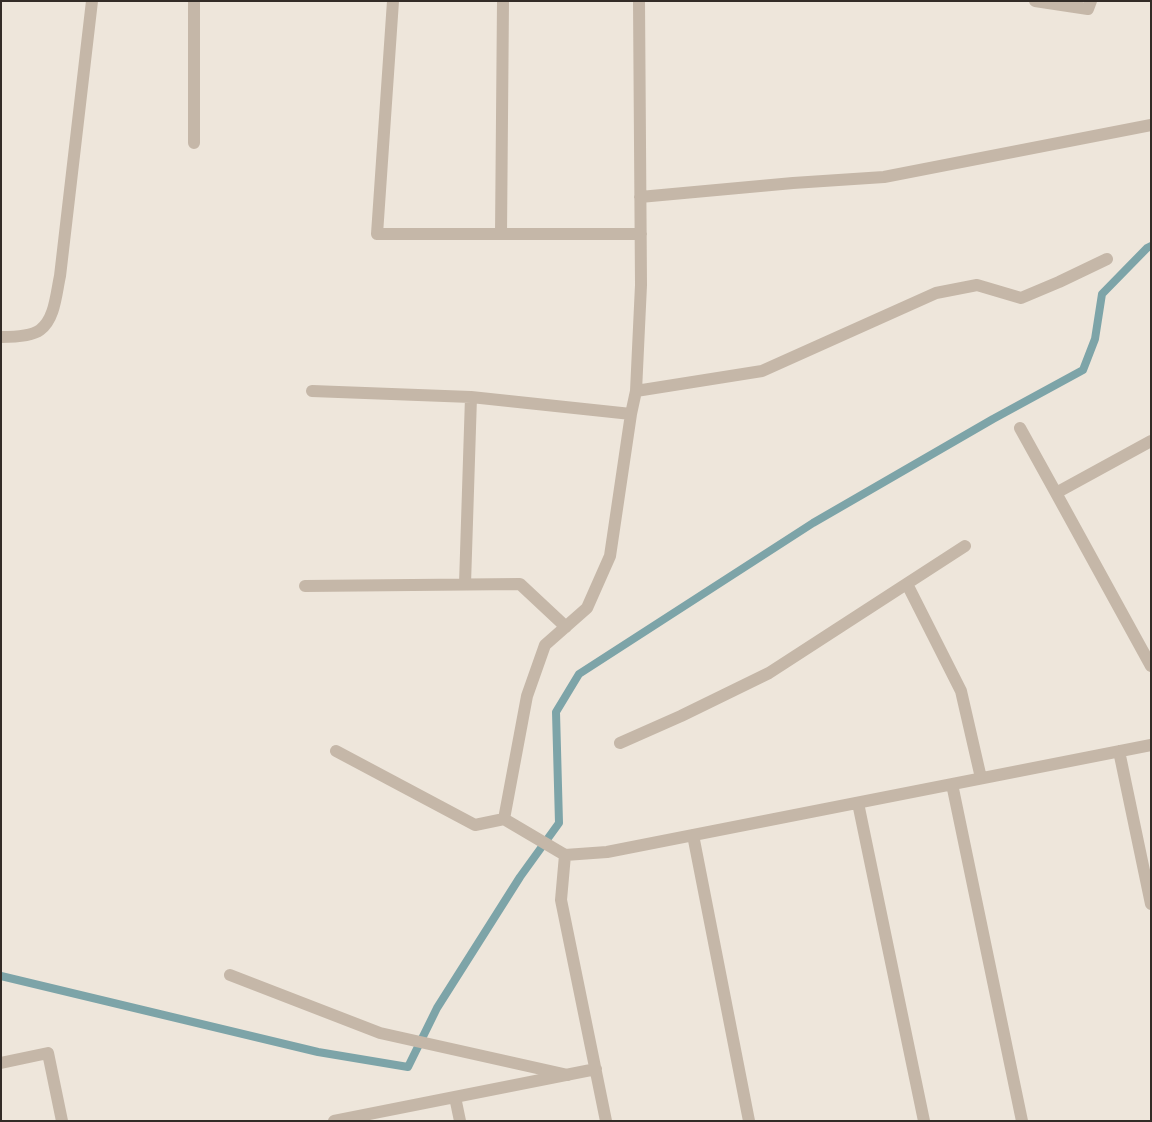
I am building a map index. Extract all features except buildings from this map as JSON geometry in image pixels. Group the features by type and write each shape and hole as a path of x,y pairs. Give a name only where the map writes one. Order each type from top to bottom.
{"street":[{"path":"1,337 18,336 39,331 50,318 60,276 92,1"},
{"path":"194,1 194,143"},
{"path":"393,1 377,234 641,234"},
{"path":"501,234 503,1"},
{"path":"504,819 527,696 545,645 587,608 610,556 636,391 641,285 639,1"},
{"path":"1035,1 1088,9 1091,1"},
{"path":"640,197 884,177 1151,125"},
{"path":"636,391 762,371 936,294 977,285 1021,298 1107,259"},
{"path":"312,391 471,397 631,414"},
{"path":"465,584 471,397"},
{"path":"1020,428 1151,666"},
{"path":"1056,493 1151,441"},
{"path":"620,743 681,716 769,673 965,546"},
{"path":"305,586 520,584 566,627"},
{"path":"907,584 961,691 981,778"},
{"path":"336,751 475,825 504,819 565,855 607,852 1151,745"},
{"path":"1119,751 1151,904"},
{"path":"952,784 1022,1121"},
{"path":"858,803 924,1121"},
{"path":"693,835 749,1121"},
{"path":"565,855 561,900 606,1121"},
{"path":"230,975 380,1033 568,1075"},
{"path":"1,1063 48,1053 62,1121"},
{"path":"334,1121 596,1069"},
{"path":"455,1097 460,1121"}],"waterway":[{"path":"1,976 318,1052 408,1067 437,1008 520,877 559,823 556,712 579,674 813,523 993,419 1083,370 1095,339 1102,294 1151,246"}]}
